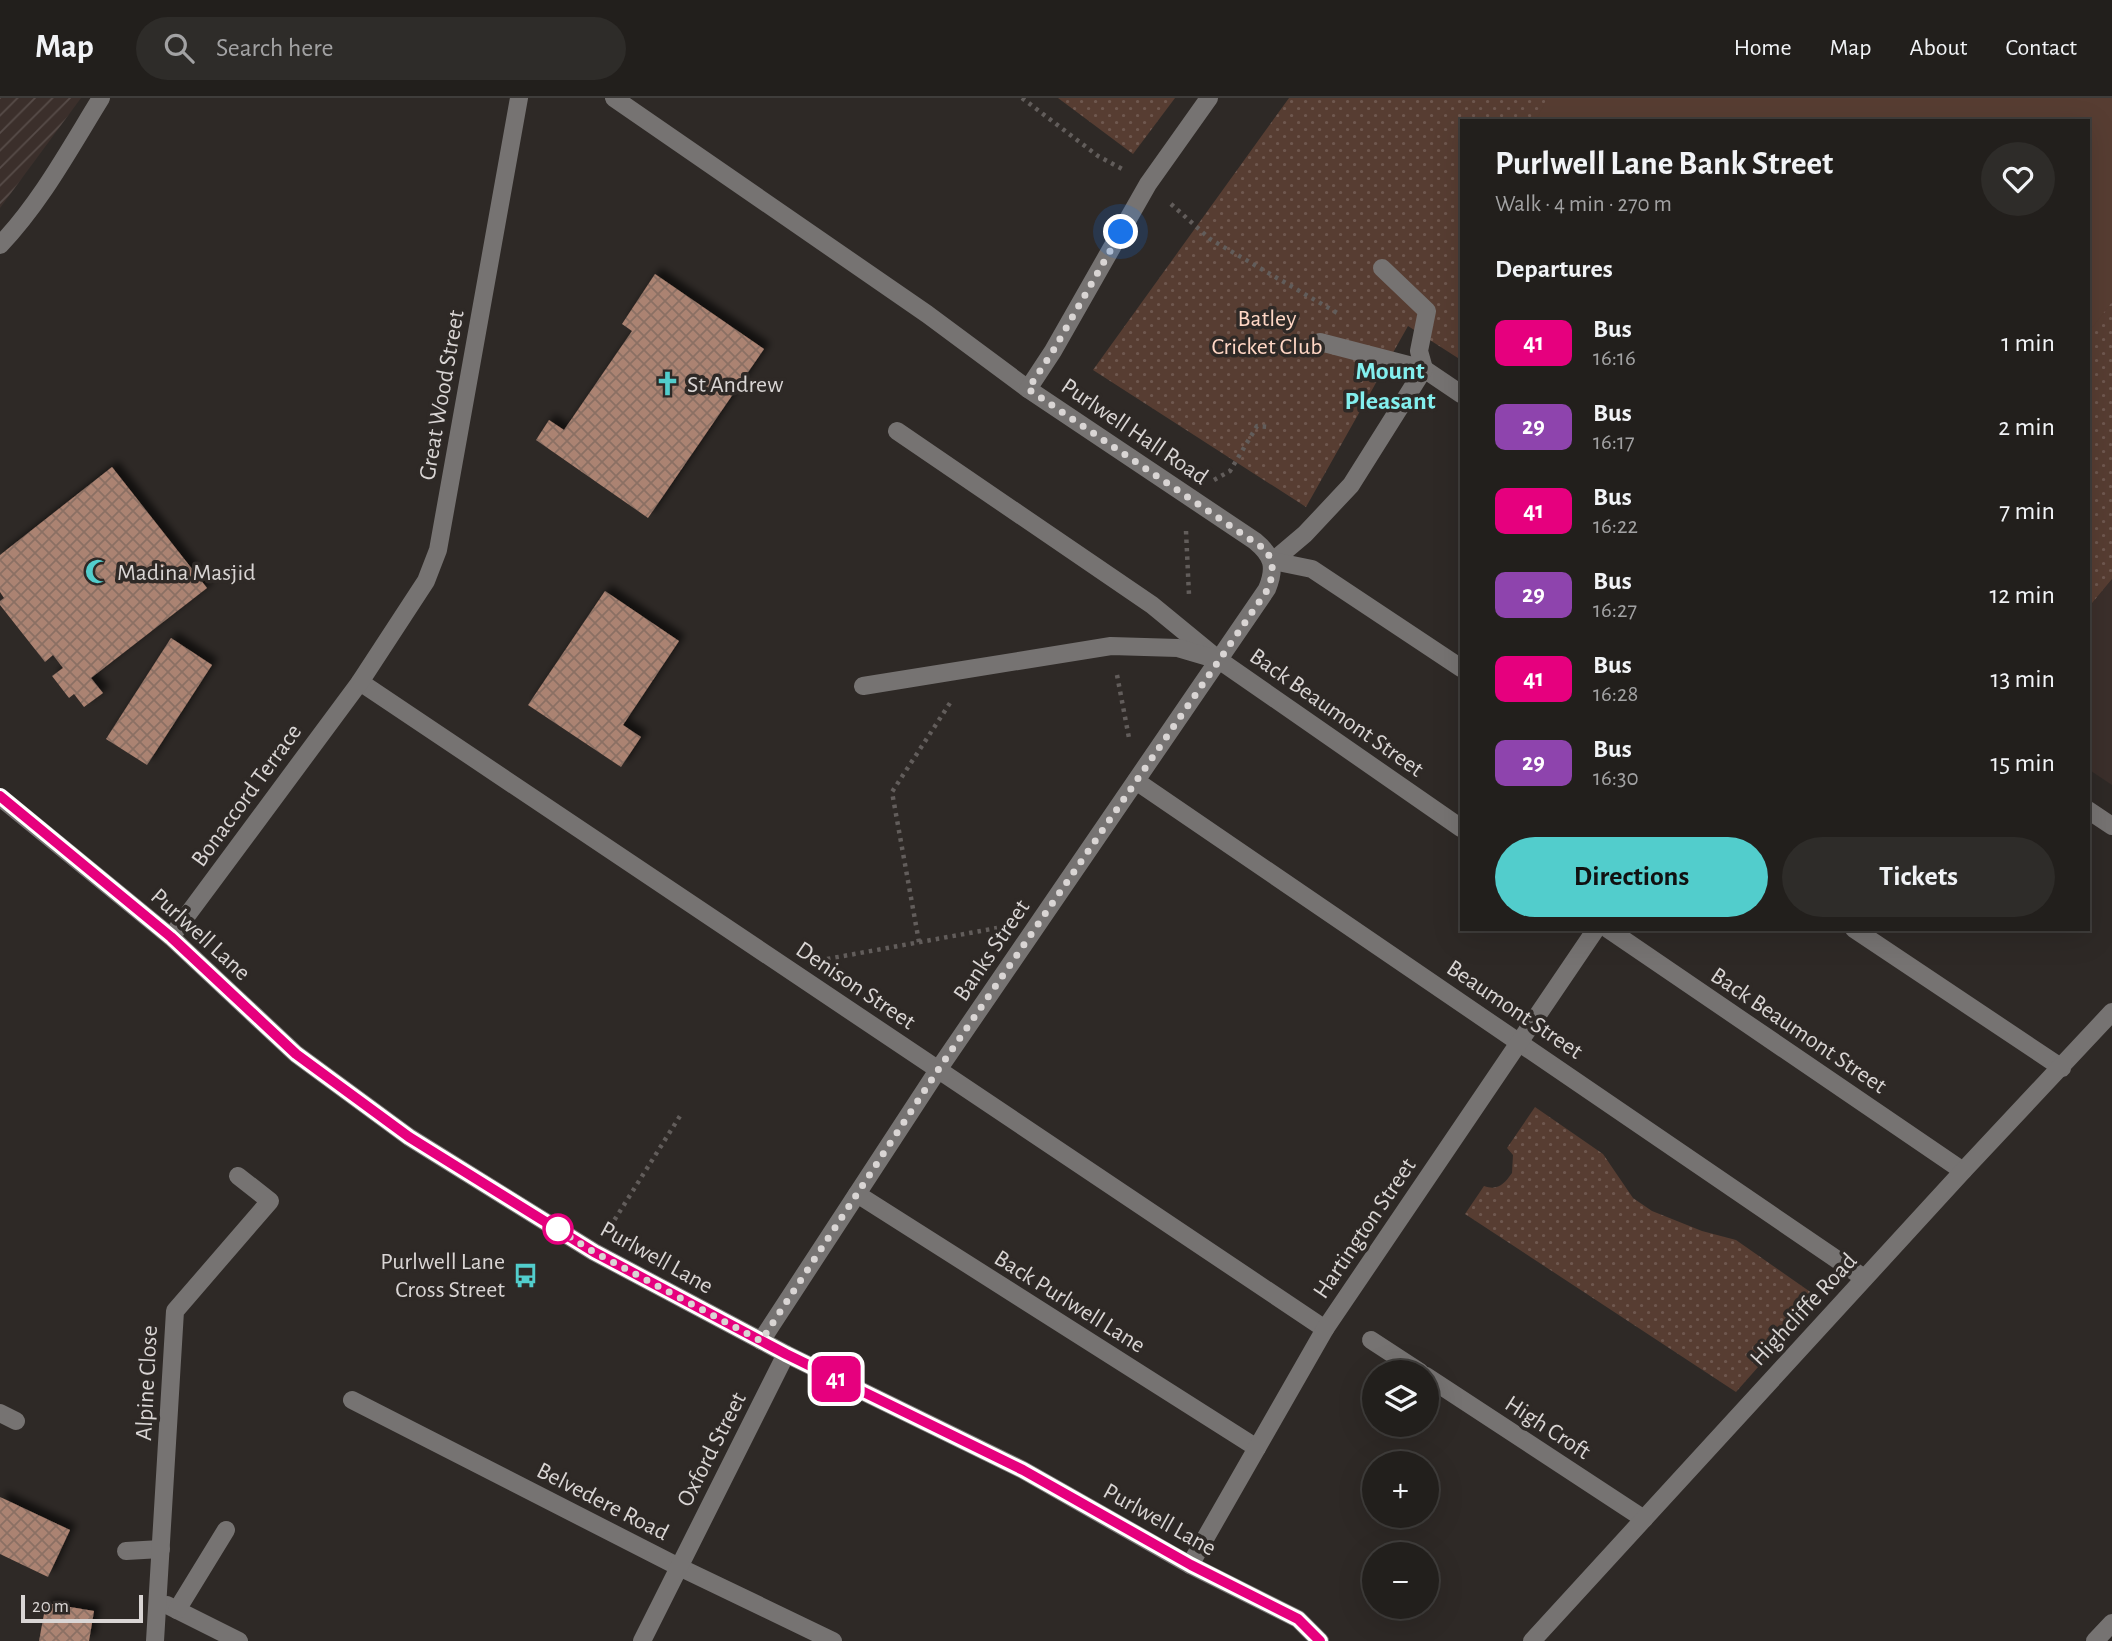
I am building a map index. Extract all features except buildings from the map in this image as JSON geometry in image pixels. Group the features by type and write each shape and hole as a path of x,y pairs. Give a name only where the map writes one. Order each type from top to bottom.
{"street":[{"path":"0,245 17,227 56,172 102,98"},
{"name":"Great Wood Street","path":"360,682 426,581 438,551 519,98"},
{"name":"Purlwell Hall Road","path":"614,98 927,314 1028,389 1255,541 1266,550 1273,561"},
{"path":"1028,389 1053,351 1148,184 1209,98"},
{"path":"1273,561 1305,534 1351,485 1424,369 1419,351 1427,312 1382,268"},
{"path":"1320,342 1424,369 1460,393"},
{"path":"897,431 1152,605 1219,660"},
{"path":"1273,561 1312,569 1460,667"},
{"name":"Banks Street","path":"761,1341 938,1070 1268,589 1273,574 1273,561"},
{"path":"863,686 1111,646 1178,648 1219,660"},
{"name":"Back Beaumont Street","path":"1219,660 1460,827"},
{"name":"Bonaccord Terrace","path":"171,937 360,682"},
{"name":"Denison Street","path":"360,682 1325,1329"},
{"name":"Beaumont Street","path":"1136,781 1864,1278"},
{"name":"Purlwell Lane","path":"0,796 171,937 296,1054 409,1137 594,1252 786,1354 1023,1470 1191,1565 1298,1619 1320,1641"},
{"path":"2090,811 2112,826"},
{"name":"Hartington Street","path":"1191,1565 1325,1329 1595,931"},
{"name":"Back Beaumont Street","path":"1611,931 1963,1171"},
{"path":"1857,931 2062,1068"},
{"name":"Highcliffe Road","path":"1532,1641 1864,1278 2112,1013"},
{"name":"Alpine Close","path":"155,1641 175,1311 270,1201 238,1176"},
{"name":"Back Purlwell Lane","path":"857,1194 1257,1448"},
{"path":"1371,1340 1402,1360"},
{"name":"Oxford Street","path":"642,1641 786,1354"},
{"name":"High Croft","path":"1439,1385 1644,1519"},
{"name":"Belvedere Road","path":"352,1400 679,1567 833,1641"},
{"path":"177,1610 226,1530"},
{"path":"126,1551 161,1549"},
{"path":"158,1600 239,1641"},
{"path":"2095,1641 2112,1623"}],"path":[{"path":"1023,98 1098,156 1148,184 1210,239 1340,314"},
{"path":"1185,496 1230,471 1257,426 1269,427"},
{"path":"919,942 892,792 973,669"},
{"path":"785,967 1042,920"},
{"path":"594,1252 680,1116"}],"shaded area":[{"path":"0,98 81,98 0,208"},
{"path":"2112,579 2112,785 2090,770 2090,606"}],"green space":[{"path":"1058,98 1175,98 1133,154"},
{"name":"Batley Cricket Club","path":"1289,98 2112,98 2112,579 2090,606 2090,119 1460,119 1460,359 1408,326 1306,507 1093,370"},
{"path":"1547,98 2112,98 2112,302 2090,330 2090,119 1537,119"},
{"path":"1535,1107 1603,1154 1633,1198 1652,1211 1702,1231 1736,1240 1819,1298 1736,1392 1465,1214 1484,1186 1500,1186 1512,1173 1513,1155 1507,1148"}],"bus line":[{"name":"41","path":"0,796 171,937 296,1054 409,1137 594,1252 786,1354 1023,1470 1191,1565 1298,1619 1320,1641"}],"place":[{"name":"St Andrew","path":"667,384"},
{"name":"Madina Masjid","path":"97,572"},
{"name":"Purlwell Lane Cross Street","path":"525,1275"}],"district":[{"name":"Mount Pleasant","path":"1390,385"}],"route":[{"path":"558,1229 548,1223 594,1252 761,1341 938,1070 1268,589 1273,574 1273,561 1266,550 1028,389 1053,351 1121,232"}]}
